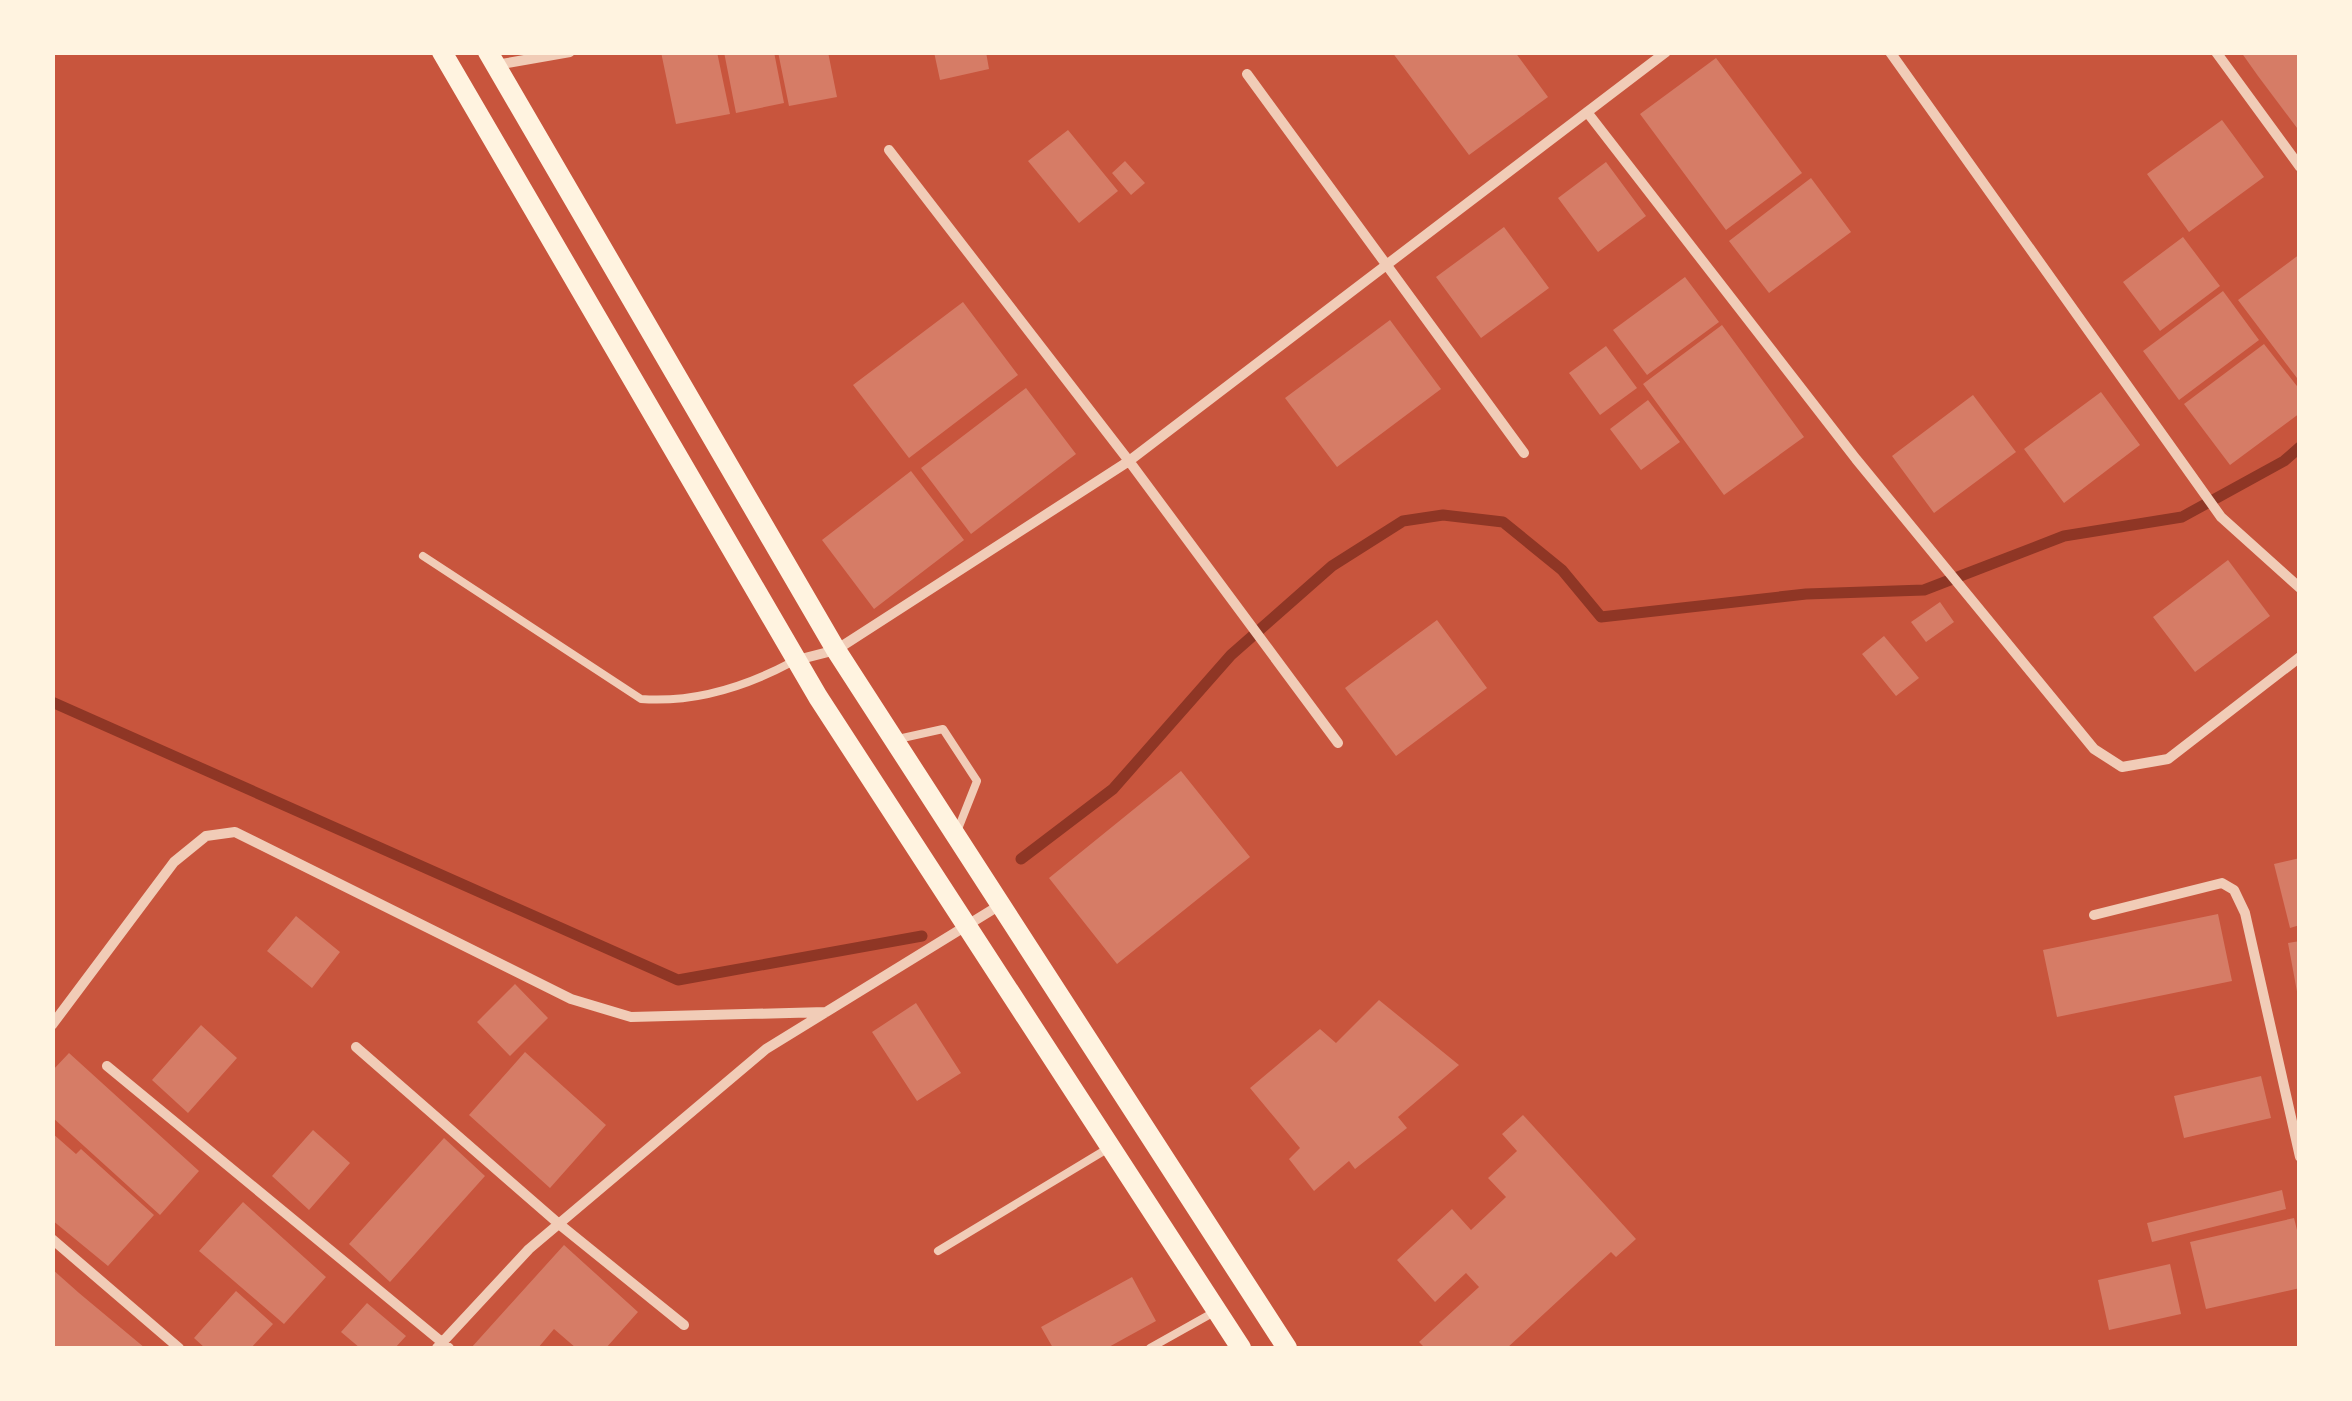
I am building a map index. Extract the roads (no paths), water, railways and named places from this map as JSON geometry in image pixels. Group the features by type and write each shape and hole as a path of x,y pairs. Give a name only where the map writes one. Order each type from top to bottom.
{"main road":[{"path":"442,52 796,660 1241,1348"},
{"path":"492,59 836,650 1287,1348"}],"street":[{"path":"492,59 570,52"},
{"path":"796,660 836,650 1129,461 1384,262 1666,52"},
{"path":"1890,52 2221,517 2300,588"},
{"path":"2216,52 2300,167"},
{"path":"1247,74 1524,453"},
{"path":"1587,112 1942,564 2094,749 2122,767 2168,759 2300,657"},
{"path":"889,150 1129,461 1338,743"},
{"path":"52,1025 174,862 206,836 234,832 571,999 631,1018 826,1012"},
{"path":"2094,915 2222,883 2234,890 2245,913 2300,1157"},
{"path":"107,1066 443,1346 558,1224 766,1048 1000,905"},
{"path":"356,1047 558,1224 684,1325"},
{"path":"52,1239 179,1348"}],"lane":[{"path":"423,556 641,699 673,702 727,690 796,660"},
{"path":"894,740 938,728 964,758 977,785 956,834"},
{"path":"938,1251 1110,1147"},
{"path":"1150,1348 1216,1311"}],"waterway":[{"path":"1021,859 1113,789 1231,655 1332,566 1403,521 1443,515 1503,522 1562,570 1601,617 1806,594 1924,590 2064,536 2182,517 2284,461 2300,447"},
{"path":"52,702 678,980 922,936"}]}
